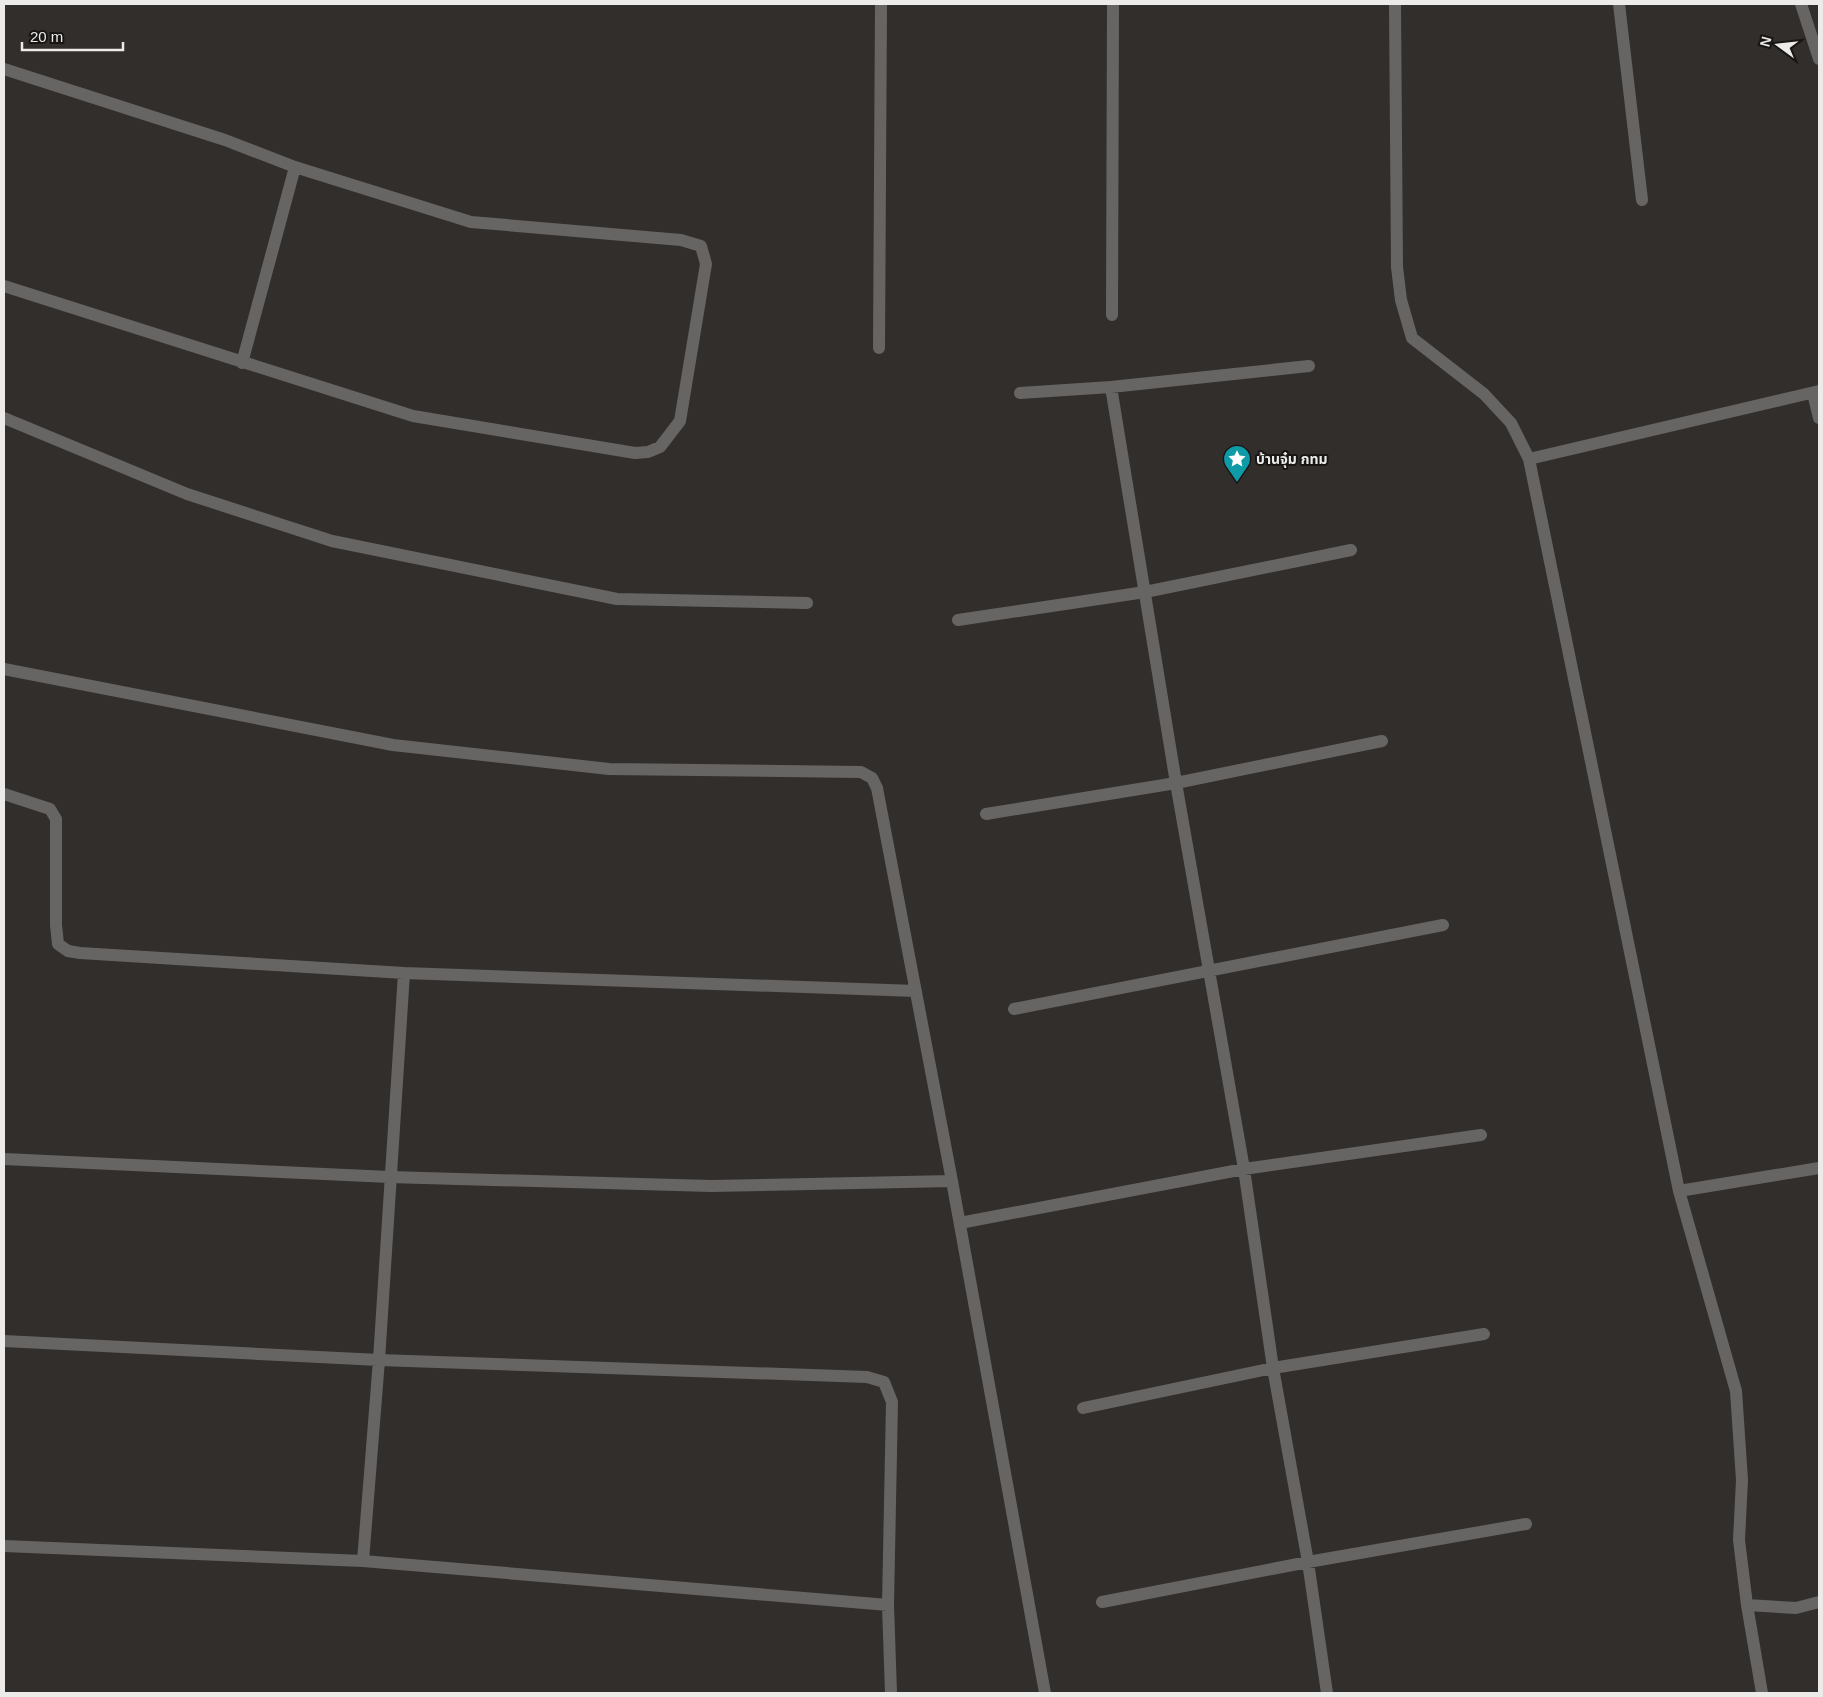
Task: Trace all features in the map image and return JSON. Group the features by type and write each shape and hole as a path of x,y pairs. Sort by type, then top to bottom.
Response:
{"street":[{"path":"879,348 880,4"},
{"path":"1112,315 1113,4"},
{"path":"1395,4 1397,267 1403,309 1412,338 1484,394 1511,423 1529,458 1679,1191 1736,1391 1742,1480 1740,1540 1747,1605 1762,1693"},
{"path":"1619,4 1642,200"},
{"path":"1801,4 1819,59"},
{"path":"4,69 225,140 295,167 471,222 680,240 701,246 706,264 680,421 660,447 648,452 635,453 413,416 4,286"},
{"path":"242,363 295,167"},
{"path":"1020,393 1111,387 1309,366"},
{"path":"1111,387 1176,783 1211,970 1244,1169 1273,1368 1308,1562 1327,1693"},
{"path":"1529,458 1816,392 1819,418"},
{"path":"4,418 187,494 332,541 616,599 807,602"},
{"path":"958,620 1145,592 1351,550"},
{"path":"4,669 393,745 609,769 861,772 872,778 877,788 960,1223 1045,1693"},
{"path":"986,814 1176,783 1382,741"},
{"path":"4,794 50,809 56,819 56,925 58,944 68,951 404,974 916,991"},
{"path":"1014,1009 1443,925"},
{"path":"363,1561 379,1360 404,974"},
{"path":"960,1223 1244,1169 1481,1135"},
{"path":"4,1159 390,1177 711,1186 952,1181"},
{"path":"1679,1191 1819,1168"},
{"path":"1083,1408 1273,1368 1484,1334"},
{"path":"4,1340 379,1360 867,1377 884,1382 892,1402 888,1605 891,1693"},
{"path":"1102,1602 1308,1562 1526,1524"},
{"path":"4,1546 363,1561 888,1605"},
{"path":"1747,1605 1796,1608 1819,1602"}],"place":[{"name":"บ้านจุ๋ม กทม","path":"1237,483"}]}
